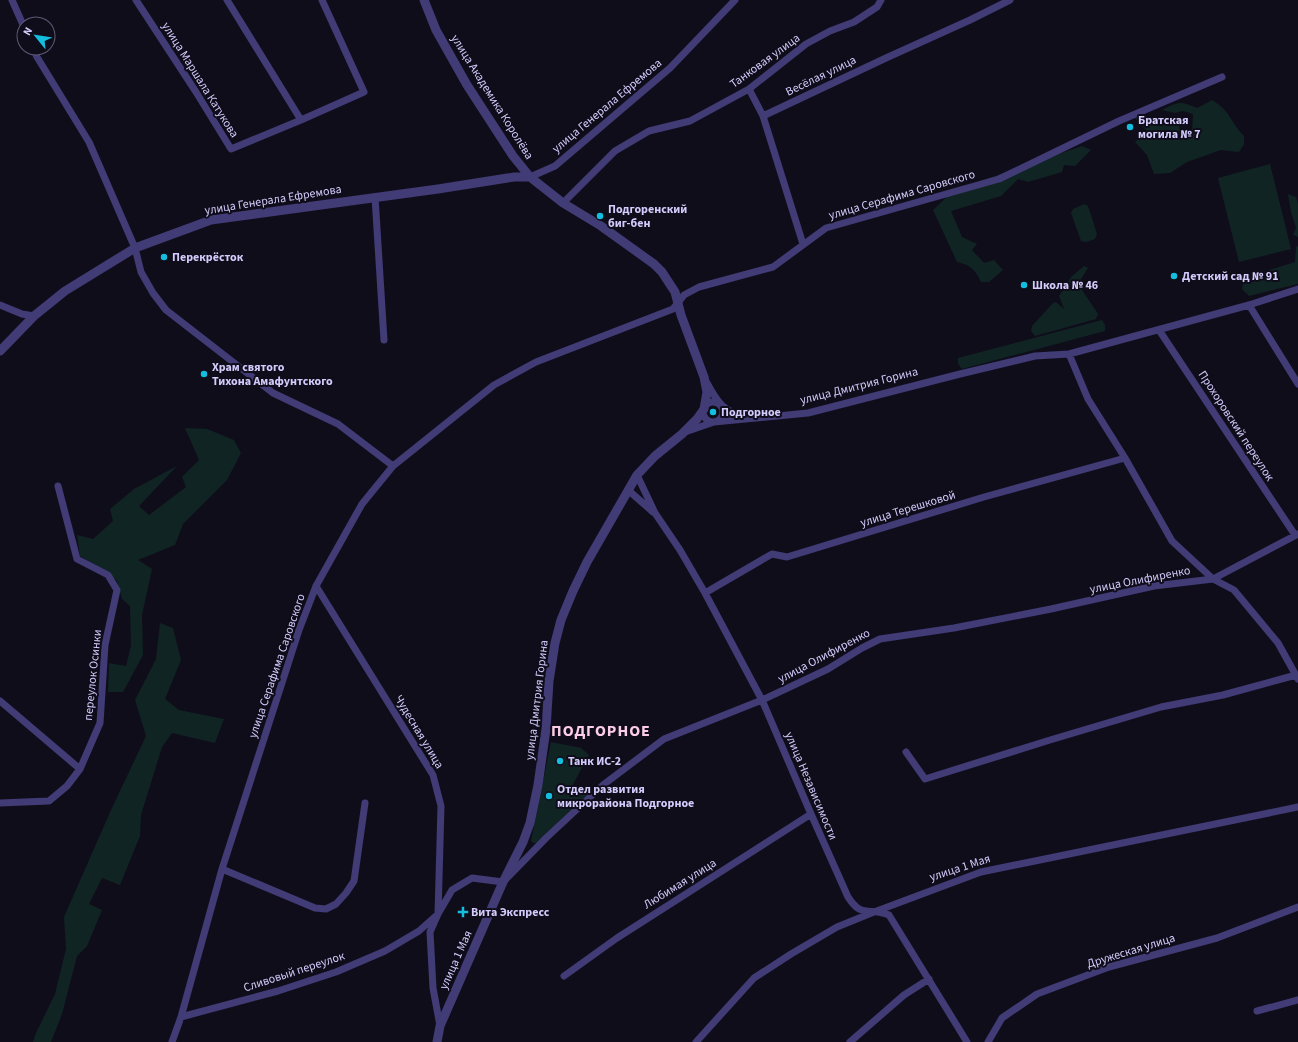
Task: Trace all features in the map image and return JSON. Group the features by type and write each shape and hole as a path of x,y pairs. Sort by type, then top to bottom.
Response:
{"street":[{"path":"12,0 19,16"},
{"name":"улица Маршала Катукова","path":"136,0 231,149 364,92 322,0"},
{"path":"227,0 301,120"},
{"name":"улица Академика Королёва","path":"424,0 436,30 467,85 513,156 530,177 563,203 601,226 658,268 669,281 675,292 677,302 704,377 707,392 704,409"},
{"name":"улица Генерала Ефремова","path":"0,351 34,316 65,291 135,248 210,220 438,189 514,177 530,177 555,166 670,68 735,0"},
{"name":"Танковая улица","path":"563,203 615,151 649,131 690,121 749,89 806,44 830,31 854,22 877,7 881,0"},
{"name":"Весёлая улица","path":"763,116 1010,0"},
{"path":"38,56 89,142 135,248 141,272 153,293 166,310 272,393 338,424 393,466"},
{"name":"улица Серафима Саровского","path":"172,1042 181,1017 222,869 299,630 316,586 362,504 393,466 494,385 536,362 674,309 677,302 684,295 699,287 773,267 826,228 999,179 1119,121 1222,77"},
{"path":"749,89 763,116 804,244"},
{"path":"375,197 384,340"},
{"name":"улица Дмитрия Горина","path":"530,823 538,785 546,729 549,681 555,643 562,620 587,562 637,475 655,456 682,434 714,422 808,413 1035,356 1069,354 1249,305 1298,289"},
{"path":"0,305 22,314 34,316"},
{"path":"1249,305 1298,384"},
{"name":"Прохоровский переулок","path":"1159,330 1296,535"},
{"path":"906,752 925,780 1050,740 1161,707 1223,695 1297,677 1278,643 1234,590 1213,579 1172,541 1125,458 1088,399 1069,354"},
{"path":"704,377 723,410 722,417 718,421 711,422 704,415 704,409"},
{"path":"682,434 708,404 714,402 734,414 752,418"},
{"name":"улица Терешковой","path":"705,593 772,554 787,557 984,497 1125,458"},
{"path":"637,475 655,513"},
{"name":"переулок Осинки","path":"0,803 49,801 67,786 80,768 100,723 105,645 117,590 108,575 77,559 58,486"},
{"path":"628,490 655,513"},
{"name":"улица Независимости","path":"655,513 680,550 705,593 762,700 843,887 854,905 860,910 866,912 883,912 889,915 967,1042"},
{"name":"улица Олифиренко","path":"503,882 546,838 603,785 664,739 762,700 828,669 880,639 961,627 1154,586 1213,579 1296,535"},
{"name":"Чудесная улица","path":"316,586 433,775 441,806 438,914 430,932 433,988 440,1026"},
{"path":"0,700 80,768"},
{"path":"222,869 315,908 326,909 336,904 346,893 354,880 365,803"},
{"name":"улица 1 Мая","path":"696,1042 754,978 837,927 874,912 981,872 1298,807"},
{"name":"Любимая улица","path":"564,976 617,938 811,814"},
{"name":"улица 1 Мая","path":"437,1042 440,1026 503,882 523,842 530,823"},
{"name":"Сливовый переулок","path":"181,1017 278,991 336,972 385,951 419,931 438,914 452,890 472,878 503,882"},
{"name":"Дружеская улица","path":"988,1042 1002,1018 1037,994 1109,967 1217,938 1298,907"},
{"path":"850,1042 904,995 929,980"},
{"path":"1257,1011 1298,1000"}],"green space":[{"path":"1212,100 1227,112 1244,136 1244,144 1239,152 1221,150 1187,162 1170,173 1154,174 1147,155 1135,142 1147,131 1134,117 1150,118 1157,124 1166,116 1175,118 1183,135 1192,133 1193,114 1183,111 1175,113 1162,110 1180,103 1197,108"},
{"path":"1082,146 1091,150 1075,166 1064,165 1062,172 1028,182 1018,179 1001,196 951,211 962,237 977,244 972,250 984,263 994,260 1003,270 989,282 981,282 972,268 957,262 933,210 954,190"},
{"path":"1270,164 1291,249 1239,262 1218,178"},
{"path":"1288,194 1296,197 1298,204 1298,237 1293,235 1296,228 1291,212"},
{"path":"1084,204 1088,206 1097,234 1095,239 1086,242 1081,241 1071,213 1073,209"},
{"path":"1298,246 1298,284 1249,296 1242,289 1244,278 1295,262 1296,247"},
{"path":"1084,266 1088,268 1078,284 1098,314 1096,319 1035,336 1031,331 1032,326 1053,303 1056,302 1064,309 1059,296 1071,277"},
{"path":"1102,320 1105,325 1105,331 962,369 958,364 958,358"},
{"path":"185,428 207,429 234,440 241,453 227,480 183,524 175,545 138,560 152,569 142,615 143,655 123,692 108,692 109,663 126,666 131,646 130,606 122,599 117,581 103,569 80,556 77,535 93,539 113,521 110,509 134,489 177,466 139,506 149,515 186,487 182,477 199,460"},
{"path":"160,623 173,628 181,660 165,699 179,710 224,719 215,743 172,733 162,747 141,815 140,836 120,885 102,878 89,904 102,910 87,946 77,956 62,1014 51,1042 33,1042 55,994 66,949 64,917 111,810 146,736 135,700 156,659"},
{"path":"551,742 581,748 589,755 572,786 587,795 536,843 533,843 531,841"}],"place":[{"name":"Братская могила № 7","path":"1130,127"},
{"name":"Подгоренский биг-бен","path":"600,216"},
{"name":"Перекрёсток","path":"164,257"},
{"name":"Детский сад № 91","path":"1174,276"},
{"name":"Школа № 46","path":"1024,285"},
{"name":"Храм святого Тихона Амафунтского","path":"204,374"},
{"name":"Подгорное","path":"713,412"},
{"name":"Танк ИС-2","path":"560,761"},
{"name":"Отдел развития микрорайона Подгорное","path":"549,796"},
{"name":"Вита Экспресс","path":"463,912"}],"district":[{"name":"ПОДГОРНОЕ","path":"601,731"}]}
